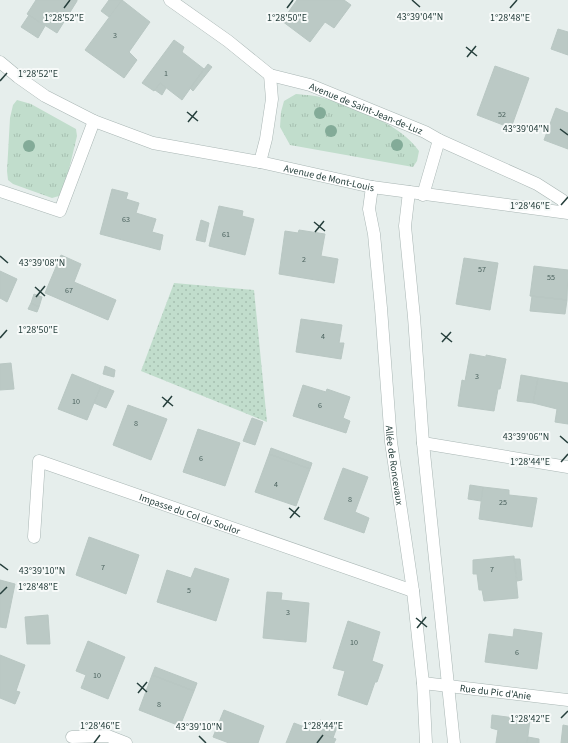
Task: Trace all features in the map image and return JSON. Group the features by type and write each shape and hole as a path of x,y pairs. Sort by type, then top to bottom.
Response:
{"street":[{"name":"Avenue de Saint-Jean-de-Luz","path":"170,0 228,41 270,75 310,85 426,132 439,140 537,184 562,200 568,209"},
{"name":"Avenue de Mont-Louis","path":"0,62 45,96 94,121 153,143 260,162 372,187 423,195 568,213"},
{"path":"260,162 266,139 272,99 270,75"},
{"path":"0,191 60,211 94,121"},
{"path":"423,195 439,140"},
{"name":"Allée de Roncevaux","path":"372,187 369,209 374,234 381,308 391,442 413,591 423,683 426,743"},
{"path":"409,192 405,226 414,317 423,442 454,743"},
{"path":"423,442 568,467"},
{"name":"Impasse du Col du Soulor","path":"34,537 38,461 413,591"},
{"name":"Rue du Pic d'Anie","path":"423,683 568,700"},
{"path":"72,737 108,736 126,743"}],"green space":[{"path":"296,94 317,96 349,106 389,125 411,141 419,151 417,161 413,167 290,145 280,127 281,112 284,101"},
{"path":"17,100 31,104 76,129 77,136 64,190 59,196 52,198 13,184 8,180 7,171 10,118 13,105"},
{"path":"174,283 254,290 267,422 141,371"}],"building":[{"path":"36,0 77,1 57,33 27,14"},
{"path":"109,0 122,0 109,17 101,11"},
{"path":"122,0 150,22 129,52 137,60 124,78 85,50"},
{"path":"297,0 344,0 351,5 334,28 325,22 310,42 282,21"},
{"path":"29,15 45,26 38,38 21,27"},
{"path":"558,29 568,32 568,55 551,49"},
{"path":"174,40 184,47 182,52 204,69 182,100 160,83 154,91 142,83"},
{"path":"208,64 212,67 193,91 190,88"},
{"path":"495,66 529,78 511,128 477,115"},
{"path":"160,83 166,88 162,95 155,90"},
{"path":"556,108 568,113 568,149 544,140"},
{"path":"112,189 128,193 126,199 139,203 136,213 156,219 152,232 163,235 160,250 100,234"},
{"path":"219,206 243,211 242,216 254,219 245,255 209,246"},
{"path":"201,220 209,223 205,242 196,240"},
{"path":"299,230 325,234 321,256 338,259 334,283 279,274 285,231 298,233"},
{"path":"61,255 81,264 74,282 116,300 108,320 45,293"},
{"path":"464,258 498,263 490,310 456,304"},
{"path":"534,266 568,270 567,300 530,296"},
{"path":"0,271 17,279 7,302 0,298"},
{"path":"34,294 42,297 39,307 31,303"},
{"path":"532,296 567,300 565,314 530,311"},
{"path":"31,303 39,307 37,312 28,309"},
{"path":"301,319 342,325 339,343 344,343 341,359 296,352"},
{"path":"470,354 486,357 486,355 506,359 494,411 458,406 462,380 465,381"},
{"path":"11,363 14,389 0,390 0,364"},
{"path":"105,366 115,370 114,377 103,374"},
{"path":"72,374 101,386 87,420 58,409"},
{"path":"521,375 538,378 533,403 517,401"},
{"path":"538,378 568,383 568,424 555,422 557,409 533,403"},
{"path":"303,385 326,392 327,389 350,397 343,418 350,421 346,433 293,416"},
{"path":"101,386 114,391 106,408 94,403"},
{"path":"128,405 167,419 151,460 113,445"},
{"path":"252,418 263,422 255,445 243,441"},
{"path":"198,429 240,443 225,486 183,472"},
{"path":"271,448 312,463 310,469 269,454"},
{"path":"269,454 310,469 296,506 255,492"},
{"path":"343,468 368,477 355,512 369,518 364,533 324,519"},
{"path":"470,485 483,487 481,501 468,499"},
{"path":"483,487 509,490 509,495 537,498 532,527 479,519"},
{"path":"89,537 139,555 126,594 76,575"},
{"path":"514,556 518,598 484,601 482,590 479,590 477,574 473,574 473,560"},
{"path":"514,559 520,559 522,580 517,581"},
{"path":"195,568 229,579 216,621 157,602 167,570 191,578"},
{"path":"0,580 15,584 6,628 0,627"},
{"path":"267,592 282,593 281,600 309,603 306,642 263,638"},
{"path":"48,615 50,644 27,644 25,617"},
{"path":"348,621 380,632 372,661 383,665 367,705 338,695 345,671 333,668"},
{"path":"514,629 542,633 537,669 485,662 489,634 513,637"},
{"path":"88,641 125,657 108,699 81,688 86,675 76,671"},
{"path":"0,655 25,665 16,691 20,692 15,704 0,698"},
{"path":"155,667 197,683 194,691 152,675"},
{"path":"152,675 194,691 180,726 139,710"},
{"path":"224,710 264,726 258,743 229,743 213,737"},
{"path":"492,715 530,720 527,743 496,743 498,730 491,728"},
{"path":"320,720 337,727 333,738 315,731"},
{"path":"294,723 336,739 334,743 286,743"},
{"path":"563,725 568,726 568,743 561,743"},
{"path":"528,737 539,739 539,743 527,743"}]}
